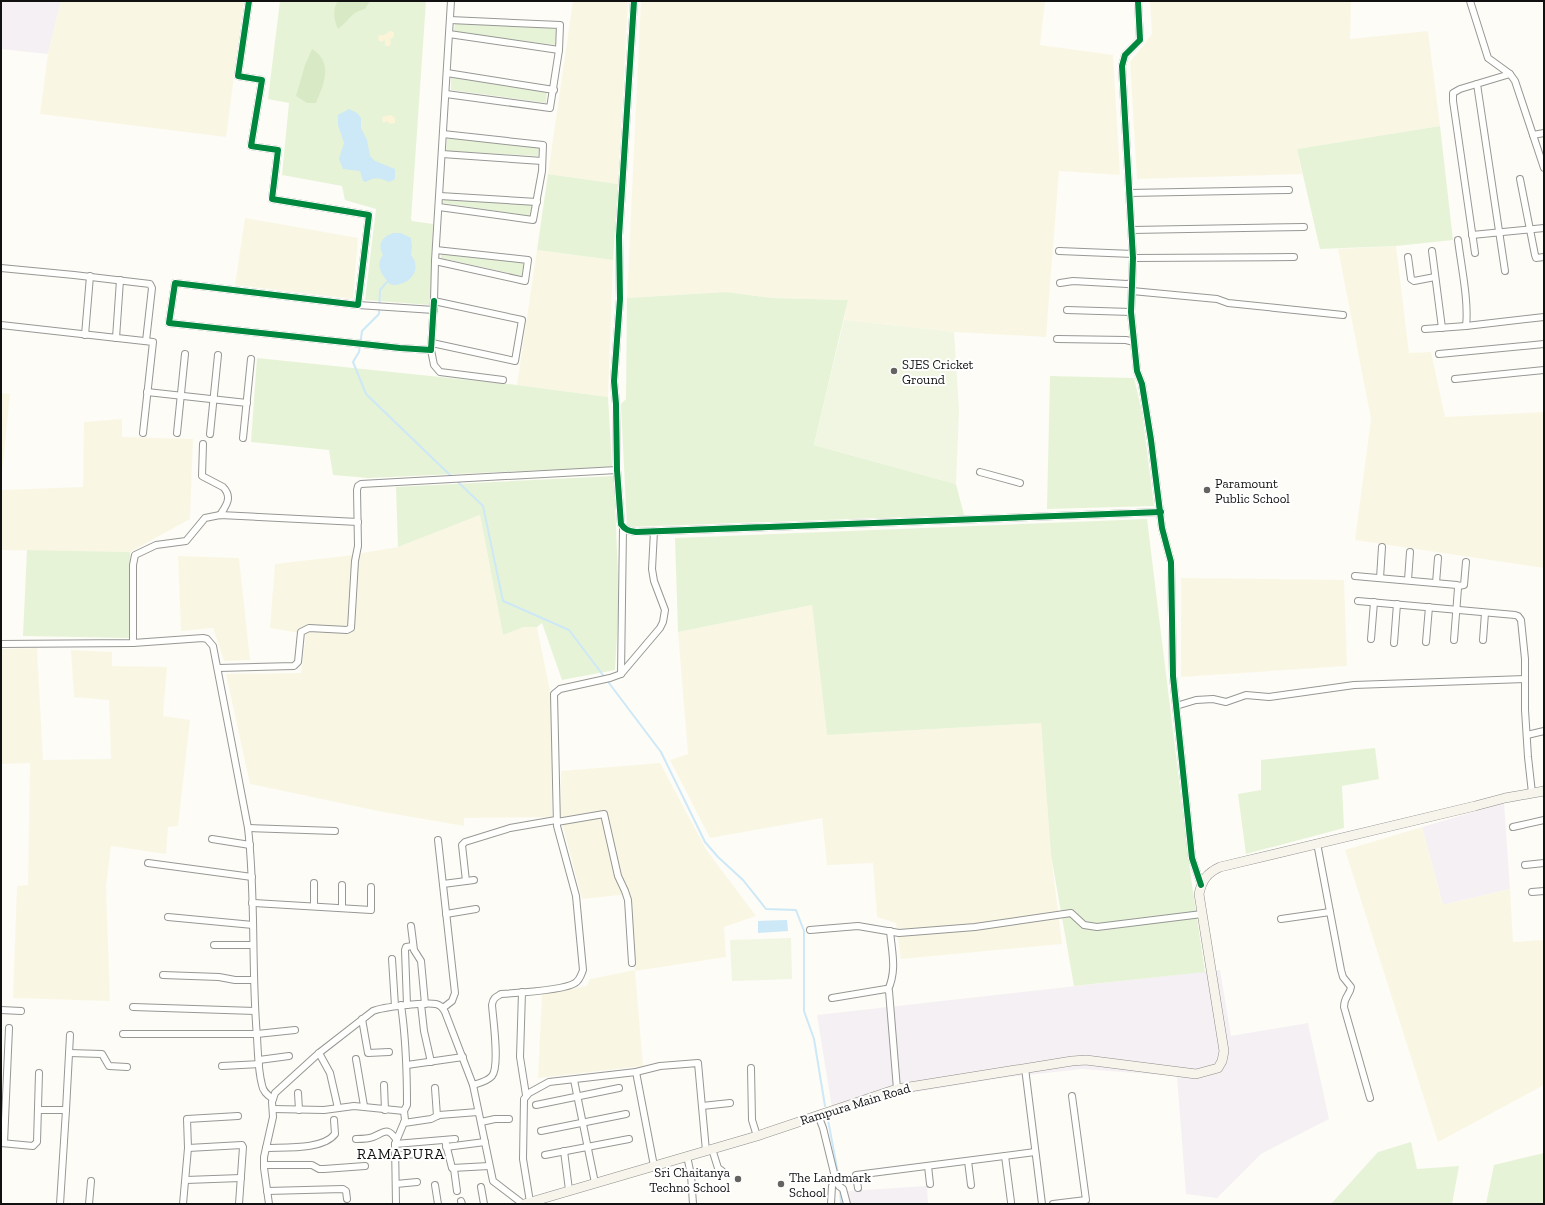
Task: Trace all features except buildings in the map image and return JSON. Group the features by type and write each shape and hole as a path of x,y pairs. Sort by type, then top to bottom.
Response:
{"main road":[{"path":"1202,914 1199,894 1201,885 1205,877 1220,867 1505,798 1544,791"},
{"name":"Rampura Main Road","path":"526,1203 547,1200 569,1190 756,1136 897,1089 1072,1060 1086,1060 1137,1068 1196,1074 1218,1068 1222,1061 1224,1051 1202,914"}],"street":[{"path":"249,1 238,76 262,80 251,146 278,150 272,199 369,215 358,304"},
{"path":"451,1 431,350 434,365 440,372 503,380"},
{"path":"621,674 624,528 621,524 617,470 616,404 614,381 620,299 619,236 634,1"},
{"path":"1138,1 1140,40 1125,55 1122,66 1133,256 1131,312 1137,371 1142,384 1150,433 1162,528 1171,562 1173,676 1192,858 1201,885"},
{"path":"1470,1 1488,58 1510,74 1515,81 1544,167"},
{"path":"446,94 550,108 559,50 560,25 450,20"},
{"path":"449,34 559,50"},
{"path":"447,73 554,90"},
{"path":"1475,253 1453,93 1460,89 1510,74"},
{"path":"1478,84 1505,271"},
{"path":"1533,135 1544,133"},
{"path":"439,207 534,220 542,171 543,145 443,134"},
{"path":"442,154 542,161"},
{"path":"1520,179 1535,255 1536,258 1544,257"},
{"path":"1129,193 1289,190"},
{"path":"440,196 537,202"},
{"path":"1132,230 1304,227"},
{"path":"1472,235 1544,228"},
{"path":"1458,240 1467,319 1466,326"},
{"path":"435,261 525,280 528,260 436,250"},
{"path":"1432,250 1442,328"},
{"path":"1059,251 1133,256 1294,257"},
{"path":"1408,257 1411,279 1414,281 1436,277"},
{"path":"1,268 90,276 150,284 152,288 146,341"},
{"path":"85,335 90,276"},
{"path":"116,338 120,280"},
{"path":"1060,283 1073,281 1132,283"},
{"path":"431,350 368,345 169,323 175,283 373,306 434,310"},
{"path":"1132,291 1217,299 1228,302 1343,315"},
{"path":"432,342 515,361 522,320 434,301"},
{"path":"1067,310 1131,312"},
{"path":"1425,329 1544,317"},
{"path":"1,325 152,342 142,433"},
{"path":"1057,339 1126,340 1134,342"},
{"path":"1439,354 1544,344"},
{"path":"177,433 185,354"},
{"path":"210,434 218,355"},
{"path":"243,438 251,359"},
{"path":"1455,379 1544,370"},
{"path":"147,392 247,403"},
{"path":"203,444 202,476 223,487 228,497 228,503 220,516"},
{"path":"218,668 294,666 298,662 301,632 303,630 309,628 347,630 351,628 355,561 358,546 357,490 360,484 617,470"},
{"path":"980,472 1020,483"},
{"path":"624,528 636,532 1161,512"},
{"path":"133,643 133,565 135,555 152,546 186,541 202,519 206,517 220,516 358,522"},
{"path":"473,1085 486,1081 492,1077 495,1072 496,1058 492,1000 502,994 571,985 577,982 581,976 582,970 576,896 556,821 554,694 560,689 602,680 621,674 655,634 663,622 665,610 654,581 652,569 654,531"},
{"path":"1380,578 1382,547"},
{"path":"1408,580 1410,552"},
{"path":"1436,583 1438,558"},
{"path":"1355,576 1461,586 1464,585 1466,562"},
{"path":"1454,640 1458,586"},
{"path":"1358,601 1518,616 1521,620 1525,658 1527,735 1532,793"},
{"path":"1372,639 1374,602"},
{"path":"1394,643 1397,604"},
{"path":"1426,642 1429,607"},
{"path":"1483,640 1485,612"},
{"path":"1,644 133,643 207,639 211,642 215,651 248,828 252,877 255,1011 259,1062 263,1090 273,1099"},
{"path":"1176,706 1196,700 1213,699 1226,702 1246,695 1269,697 1354,685 1525,679"},
{"path":"1527,735 1544,731"},
{"path":"466,881 462,845 465,842 510,828 604,814 617,870 628,900 632,963"},
{"path":"1513,827 1544,820"},
{"path":"248,828 335,831"},
{"path":"212,839 250,845"},
{"path":"438,840 455,993 452,1001 443,1008"},
{"path":"1317,844 1341,974 1351,987 1350,992 1345,998 1344,1007 1370,1098"},
{"path":"148,863 252,877"},
{"path":"1525,865 1544,863"},
{"path":"443,884 474,880"},
{"path":"314,883 314,906"},
{"path":"342,885 342,908"},
{"path":"252,903 371,910 371,887"},
{"path":"1532,892 1544,891"},
{"path":"446,914 476,909"},
{"path":"1281,919 1330,912"},
{"path":"810,930 858,926 899,933 975,926 1071,913 1084,925 1097,927 1202,914"},
{"path":"168,917 253,925"},
{"path":"411,926 413,946 421,961 424,1031 431,1062"},
{"path":"890,931 894,967 892,981 888,990 897,1089"},
{"path":"214,945 254,945"},
{"path":"401,1006 405,950 406,948 413,946"},
{"path":"392,959 401,1006 407,1065 407,1105 404,1111 404,1123 395,1141"},
{"path":"163,975 254,980"},
{"path":"832,998 888,990"},
{"path":"522,992 520,1058 526,1095 524,1099 526,1203"},
{"path":"269,1204 264,1165 275,1093 319,1053 362,1019 379,1008 423,1004 434,1004 443,1008 463,1057 473,1085 494,1182 526,1203"},
{"path":"133,1007 255,1011"},
{"path":"1,1010 21,1011"},
{"path":"362,1019 368,1053 389,1052"},
{"path":"9,1028 2,1143 33,1146 36,1144 39,1073"},
{"path":"123,1034 257,1034 295,1030"},
{"path":"60,1204 70,1035"},
{"path":"69,1053 102,1054 109,1066 127,1067"},
{"path":"319,1053 330,1073 338,1108"},
{"path":"222,1066 259,1062 289,1056"},
{"path":"407,1065 463,1057"},
{"path":"356,1059 364,1106"},
{"path":"526,1095 549,1082 636,1072 660,1066 698,1063 702,1106 709,1150 718,1168 722,1171"},
{"path":"751,1068 752,1120 756,1136"},
{"path":"1025,1068 1042,1204"},
{"path":"636,1072 654,1166"},
{"path":"574,1080 596,1183"},
{"path":"384,1085 385,1110"},
{"path":"435,1088 437,1116"},
{"path":"536,1105 619,1088"},
{"path":"298,1093 299,1110"},
{"path":"1053,1204 1086,1200 1072,1096"},
{"path":"702,1106 730,1103"},
{"path":"273,1109 324,1110 364,1106 385,1110 404,1111"},
{"path":"38,1110 66,1110"},
{"path":"404,1123 431,1119 437,1116 478,1112"},
{"path":"541,1131 626,1114"},
{"path":"818,1115 839,1185 847,1204"},
{"path":"184,1204 188,1148 187,1119 238,1116"},
{"path":"481,1122 495,1119 509,1119"},
{"path":"266,1148 303,1146 332,1138 335,1134 334,1120"},
{"path":"356,1139 371,1138 386,1131 391,1132 395,1141 396,1204"},
{"path":"446,1143 455,1139"},
{"path":"545,1155 629,1139"},
{"path":"395,1141 446,1143 485,1142"},
{"path":"446,1143 451,1166 454,1169 457,1191"},
{"path":"188,1148 242,1145 239,1204"},
{"path":"564,1152 569,1190"},
{"path":"858,1188 856,1175 1036,1152"},
{"path":"395,1155 426,1154"},
{"path":"687,1156 691,1175 694,1204"},
{"path":"1005,1156 1011,1202"},
{"path":"968,1161 971,1185"},
{"path":"264,1165 312,1165 319,1169 365,1166"},
{"path":"454,1169 490,1166"},
{"path":"928,1166 930,1184"},
{"path":"186,1180 241,1178"},
{"path":"89,1204 91,1181"},
{"path":"396,1184 417,1182"},
{"path":"435,1185 438,1204"},
{"path":"832,1204 832,1186 839,1185"},
{"path":"482,1187 484,1204"},
{"path":"267,1191 343,1189 346,1192 347,1199"}],"shaded area":[{"path":"1,1 61,1 48,54 1,49"},
{"path":"61,1 244,1 226,137 40,114 48,54"},
{"path":"573,1 628,1 618,184 548,174"},
{"path":"641,1 1045,1 1040,45 1113,55 1120,175 1059,171 1046,337 954,332 844,320 848,300 772,298 726,292 627,298"},
{"path":"1150,1 1351,1 1350,39 1428,31 1440,126 1297,149 1302,174 1137,179 1130,62 1152,34"},
{"path":"245,218 358,238 353,299 235,285"},
{"path":"1396,246 1409,353 1431,352 1445,417 1544,412 1544,568 1355,540 1371,419 1338,249"},
{"path":"537,250 613,260 608,397 517,385"},
{"path":"1,393 10,394 1,484"},
{"path":"122,419 122,437 193,439 190,519 130,552 1,550 1,490 83,487 84,422"},
{"path":"480,515 503,635 524,627 537,627 551,696 552,817 464,818 464,826 383,812 250,784 226,674 301,673 306,634 270,628 275,564 345,556 398,547"},
{"path":"178,556 239,558 250,660 224,661 213,628 181,631"},
{"path":"1181,578 1344,580 1347,666 1181,677"},
{"path":"812,605 827,735 1041,723 1051,855 1062,944 901,959 896,923 877,917 873,863 827,865 822,818 710,838 670,760 688,754 678,632"},
{"path":"37,648 43,760 111,759 109,700 74,697 71,650 112,652 112,666 167,667 163,716 190,720 178,826 168,827 166,854 111,846 106,886 110,1001 13,998 17,886 28,885 30,763 1,764 1,649"},
{"path":"660,763 707,851 756,916 724,927 726,957 635,971 643,1066 538,1078 542,994 587,986 590,979 635,970 629,894 582,899 560,815 561,771"},
{"path":"1504,803 1510,889 1443,905 1422,827"},
{"path":"1422,827 1443,905 1510,889 1513,942 1544,940 1544,1085 1438,1142 1345,850"},
{"path":"1220,970 1231,1036 1308,1023 1329,1119 1261,1154 1217,1198 1186,1194 1177,1076 1082,1069 1008,1077 879,1098 833,1114 817,1015"},
{"path":"927,1186 928,1204 845,1204 843,1195 849,1191"}],"green space":[{"path":"280,1 426,1 411,219 412,221 433,224 430,305 365,300 376,209 345,200 342,186 282,175 289,103 268,99"},
{"path":"338,1 370,1 365,9 356,12 338,29 334,15 335,7"},
{"path":"455,23 557,28 555,45 454,32"},
{"path":"312,49 323,61 325,73 323,85 316,103 307,103 296,96 305,65"},
{"path":"451,77 547,91 546,103 451,90"},
{"path":"1440,126 1453,240 1396,246 1320,249 1297,149"},
{"path":"447,136 539,147 538,156 446,151"},
{"path":"548,174 618,184 613,260 537,250"},
{"path":"444,198 532,203 530,216 443,203"},
{"path":"441,252 524,262 522,276 441,258"},
{"path":"726,292 772,298 848,300 814,445 956,484 964,515 627,527 621,404 626,399 627,298"},
{"name":"SJES Cricket Ground","path":"844,320 954,332 959,410 956,484 814,445"},
{"path":"257,358 517,385 608,397 612,467 368,478 333,475 329,450 251,442"},
{"path":"1050,376 1134,378 1142,412 1154,506 1047,509"},
{"path":"614,476 619,600 615,670 562,680 542,623 537,627 524,627 503,635 480,515 398,547 396,487"},
{"path":"1147,519 1191,878 1205,972 1074,986 1051,855 1041,723 827,735 812,605 678,632 675,538"},
{"path":"27,550 130,552 130,638 23,636"},
{"path":"1375,748 1379,779 1342,786 1344,828 1246,854 1238,794 1261,790 1261,760"},
{"path":"791,938 792,979 732,981 730,940"},
{"path":"1411,1142 1417,1169 1459,1166 1452,1204 1331,1204 1378,1152"},
{"path":"1544,1153 1544,1204 1486,1204 1494,1165"}],"sand":[{"path":"390,31 394,32 394,37 390,39 391,44 389,46 385,46 385,40 381,42 378,40 379,35 384,35"},
{"path":"391,115 395,118 395,123 390,124 387,121 383,123 382,117"}],"water":[{"path":"349,109 357,113 361,118 361,128 367,140 370,156 375,161 395,169 395,179 389,182 375,178 366,182 363,181 360,171 343,169 339,159 344,143 338,125 338,115"},
{"path":"393,233 401,233 411,238 411,255 414,259 416,267 411,278 397,285 389,284 381,272 379,264 383,255 380,247 382,241"},
{"path":"787,920 788,931 758,933 758,921"}],"waterway":[{"path":"387,282 380,290 379,314 362,331 359,352 353,362 366,394 452,477"},
{"path":"457,481 483,506 503,601 569,630 661,752 705,842 718,857 743,880 766,909 796,910 804,931 804,1011 814,1039 825,1106"},
{"path":"828,1120 840,1184"},
{"path":"840,1188 841,1204"}],"cycle path":[{"path":"249,1 238,76 262,80 251,146 278,150 272,199 369,215 358,305 175,283 169,323 431,350 434,301"},
{"path":"634,1 619,236 620,299 614,381 616,404 617,470 621,524 624,528 629,531 636,532 1161,512"},
{"path":"1138,1 1140,40 1125,55 1122,66 1133,258 1131,312 1137,371 1142,384 1151,440 1162,528 1171,562 1173,676 1192,858 1201,885"}],"place":[{"name":"SJES Cricket Ground","path":"894,371"},
{"name":"Paramount Public School","path":"1207,490"},
{"name":"Sri Chaitanya Techno School","path":"738,1179"},
{"name":"The Landmark School","path":"781,1184"}],"district":[{"name":"RAMAPURA","path":"401,1154"}]}
